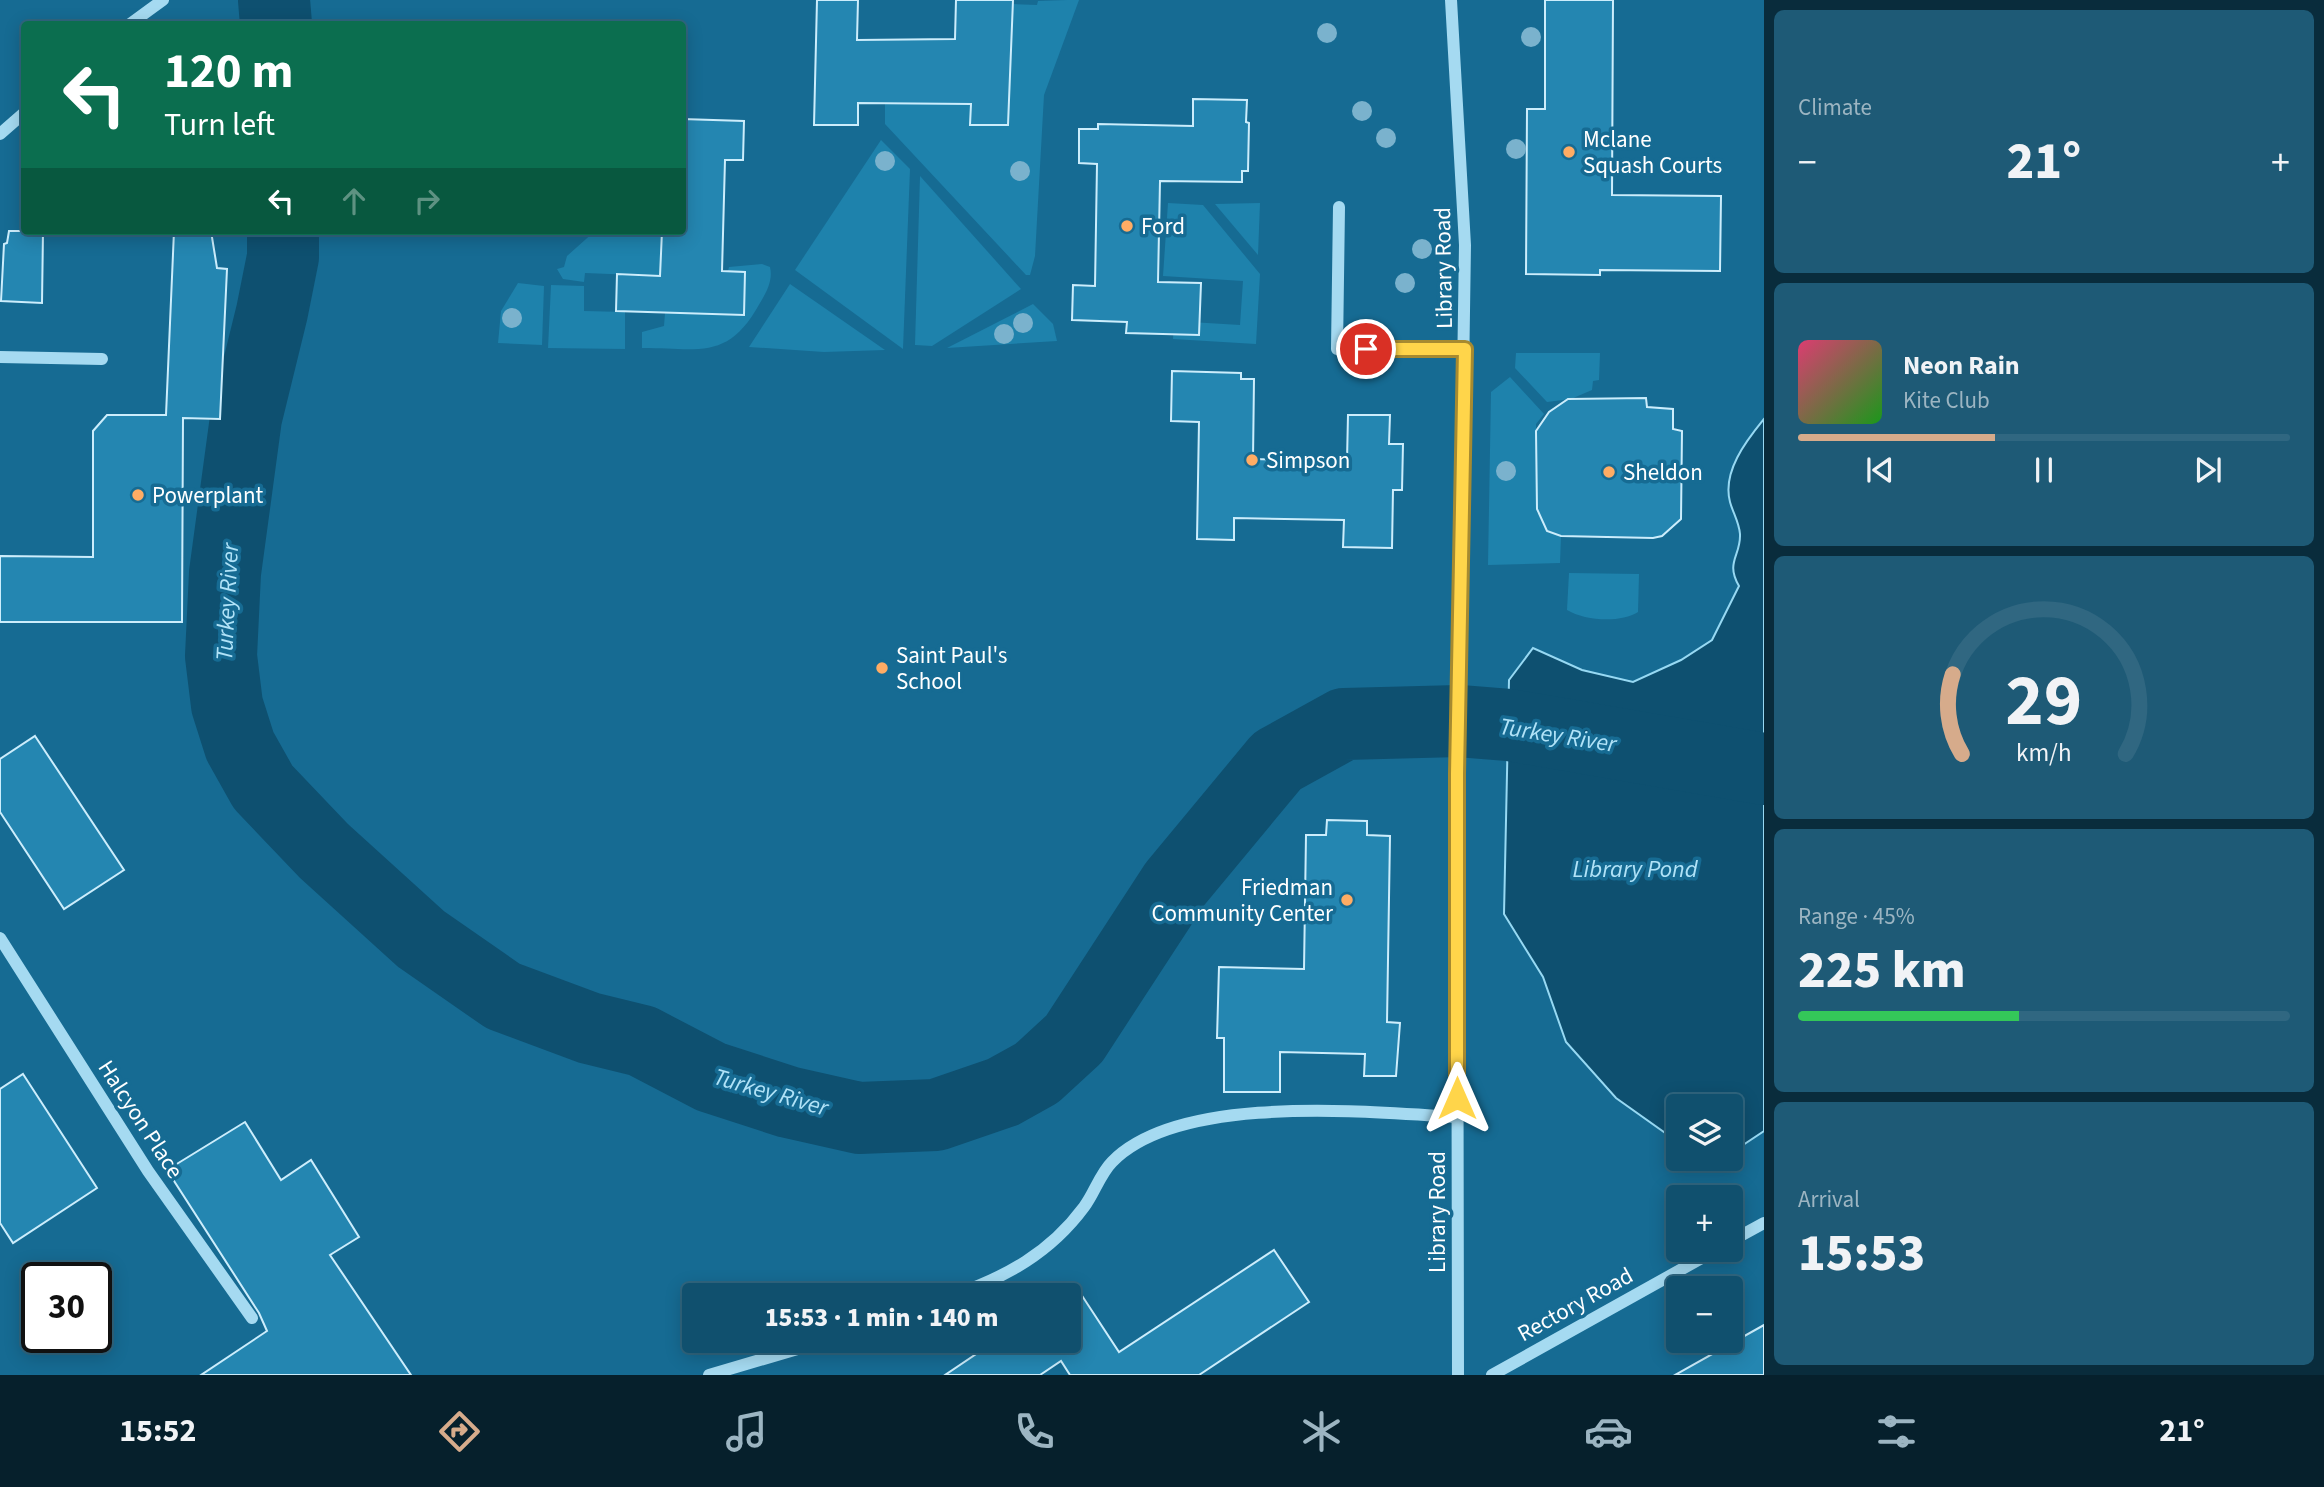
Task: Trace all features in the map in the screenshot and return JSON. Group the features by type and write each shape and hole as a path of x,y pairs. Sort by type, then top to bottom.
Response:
{"street":[{"path":"134,21 163,0"},
{"name":"Library Road","path":"1451,0 1465,245 1457,774 1458,1375"},
{"path":"0,134 21,116"},
{"path":"1339,207 1337,349 1465,349"},
{"path":"0,357 102,359"},
{"name":"Halcyon Place","path":"0,938 148,1171 253,1318"},
{"path":"990,1283 1056,1241 1086,1205 1111,1163 1141,1140 1183,1123 1303,1109 1457,1117"},
{"path":"1743,1234 1764,1223"},
{"name":"Rectory Road","path":"1492,1375 1694,1262"},
{"path":"709,1375 784,1353"}],"shaded area":[{"path":"1079,0 1044,95 1035,256 1030,275 1026,275 885,124 885,103 971,104 970,125 1008,125 1013,4 1037,5 1038,1"},
{"path":"881,140 910,169 903,349 795,270"},
{"path":"920,176 1021,289 932,346 915,345"},
{"path":"1168,203 1203,205 1260,274 1256,344 1173,339 1174,321 1240,325 1243,281 1163,276"},
{"path":"1260,203 1258,255 1215,204"},
{"path":"591,235 662,235 660,276 585,273 584,282 563,279 557,269 564,267 567,256"},
{"path":"762,264 770,267 771,276 763,299 748,322 724,343 696,349 642,348 642,332 664,326 665,313 743,315 745,272 728,271 729,267"},
{"path":"518,283 544,286 542,345 498,343 501,311"},
{"path":"790,284 885,350 824,352 749,347"},
{"path":"551,285 584,286 584,311 625,312 625,349 548,348"},
{"path":"1033,304 1053,324 1057,341 947,348"},
{"path":"1516,353 1600,353 1599,380 1593,381 1592,390 1571,399 1547,402 1515,368"},
{"path":"1510,377 1544,414 1536,424 1537,513 1544,514 1547,531 1561,536 1560,563 1488,565 1491,392"},
{"path":"1569,573 1639,574 1638,612 1622,618 1603,619 1567,610"}],"water":[{"name":"Library Pond","path":"1764,419 1764,1131 1743,1145 1743,1094 1666,1094 1666,1133 1616,1098 1566,1042 1543,977 1504,914 1509,680 1533,648 1582,670 1633,682 1681,660 1712,640 1739,586 1733,565 1740,534 1728,491 1732,468"}],"building":[{"path":"817,0 858,0 857,40 955,39 956,0 1013,0 1008,125 970,125 971,104 858,103 858,125 814,125"},
{"name":"Mclane Squash Courts","path":"1545,0 1613,0 1612,195 1721,196 1720,271 1600,270 1600,275 1526,274 1527,109 1545,109"},
{"name":"Ford","path":"1193,99 1247,100 1246,122 1249,123 1248,171 1242,171 1242,182 1160,181 1158,282 1201,283 1199,335 1126,333 1127,322 1072,320 1073,285 1095,286 1097,164 1079,163 1079,129 1098,129 1098,124 1193,126"},
{"path":"686,119 744,121 743,160 725,160 722,271 745,272 744,315 616,311 617,274 660,276 662,235 686,235"},
{"path":"9,231 21,231 21,235 43,235 42,303 1,301 4,244 7,243"},
{"name":"Powerplant","path":"174,235 212,235 217,268 227,269 220,419 183,418 182,622 0,622 0,556 93,557 93,431 107,415 166,415"},
{"name":"Simpson","path":"1172,371 1241,373 1241,379 1254,379 1253,459 1347,461 1348,415 1390,415 1389,444 1403,444 1402,490 1393,490 1392,548 1343,547 1344,520 1234,518 1234,540 1197,539 1199,422 1171,421"},
{"name":"Sheldon","path":"1646,398 1647,407 1673,409 1673,429 1682,431 1681,519 1662,536 1653,538 1561,536 1547,531 1537,509 1536,431 1549,412 1568,399"},
{"path":"35,736 124,870 64,909 0,812 0,759"},
{"name":"Friedman Community Center","path":"1327,820 1367,821 1367,835 1390,836 1387,1022 1400,1023 1396,1076 1364,1076 1365,1054 1280,1052 1280,1092 1224,1092 1224,1038 1217,1038 1219,967 1304,969 1306,835 1326,835"},
{"path":"23,1074 97,1188 13,1243 0,1223 0,1089"},
{"path":"245,1122 281,1180 311,1160 359,1237 330,1255 411,1375 201,1375 267,1331 259,1313 167,1170"},
{"path":"1274,1250 1309,1302 1199,1375 1070,1375 1061,1361 1040,1375 945,1375 978,1353 1081,1353 1081,1294 1119,1352"},
{"path":"1764,1325 1764,1375 1675,1375 1714,1353 1743,1353 1743,1337"}],"waterway":[{"name":"Turkey River","path":"274,0 276,21"},
{"name":"Turkey River","path":"283,235 283,257 272,312 246,418 225,573 221,656 227,705 240,746 263,787 324,851 421,939 503,996 589,1028 642,1041 711,1077 788,1102 859,1118 936,1115 1003,1092 1037,1073 1074,1039 1175,884 1277,761 1344,724 1459,721 1509,725 1764,769"}],"place":[{"name":"Mclane Squash Courts","path":"1569,152"},
{"name":"Ford","path":"1127,226"},
{"name":"Simpson","path":"1252,460"},
{"name":"Sheldon","path":"1609,472"},
{"name":"Powerplant","path":"138,495"},
{"name":"Saint Paul's School","path":"882,668"},
{"name":"Friedman Community Center","path":"1347,900"}],"route":[{"path":"1366,349 1465,349 1457,774 1457,1098"}]}
